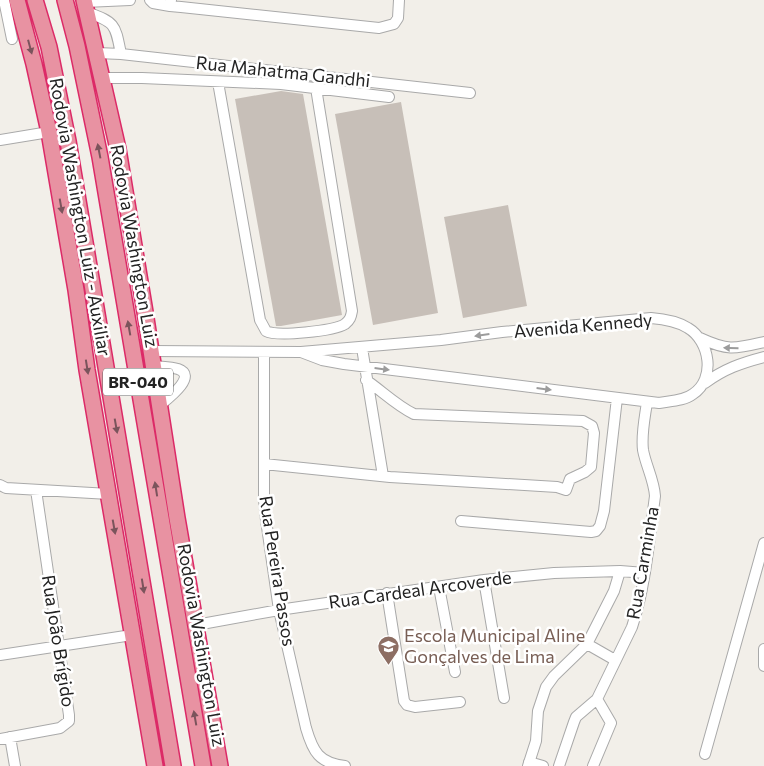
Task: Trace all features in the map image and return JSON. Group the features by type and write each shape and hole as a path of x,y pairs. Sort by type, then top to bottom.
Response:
{"highway":[{"name":"Rodovia Washington Luiz - Auxiliar","path":"11,0 34,64 49,132 108,494 155,766"},
{"name":"BR-040","path":"35,0 49,47 68,141 173,766"},
{"name":"Rodovia Washington Luiz","path":"65,0 77,46 100,157 203,766"},
{"path":"85,5 118,150 152,351 177,518 220,766"},
{"path":"177,518 178,617"}],"street":[{"path":"11,0 12,39"},
{"path":"85,5 130,0"},
{"path":"150,0 153,3 170,3 379,28 394,24 398,18 399,0"},
{"path":"85,5 114,26 121,54"},
{"name":"Rua Mahatma Gandhi","path":"97,53 121,54 470,93"},
{"path":"102,78 281,84 389,97"},
{"path":"218,82 260,320 266,331 276,334 334,329 351,319 352,311 316,88"},
{"path":"0,140 49,132"},
{"name":"Avenida Kennedy","path":"152,351 301,352 362,348 651,318 670,320 689,328 700,338 725,348 737,349 764,342"},
{"path":"700,338 706,354 708,368 705,383"},
{"path":"362,348 383,476"},
{"name":"Rua Pereira Passos","path":"264,352 266,520 279,610 312,747 318,755 330,764 345,766"},
{"name":"Avenida Kennedy","path":"301,352 327,361 364,367 659,403 682,399 693,394 721,371 764,357"},
{"path":"154,366 176,368 185,375 183,383 159,406"},
{"path":"264,464 383,476 557,487 566,490 570,479 591,467 594,433 592,426 583,420 414,414 366,380"},
{"path":"461,521 596,531 600,526 604,511 617,398"},
{"name":"Rua Carminha","path":"559,766 576,717 597,699 632,627 645,572 655,496 654,485 643,450 642,436 647,402"},
{"path":"0,485 6,488 108,494"},
{"name":"Rua João Brígido","path":"5,738 60,728 69,721 70,715 36,490"},
{"path":"705,754 764,543"},
{"path":"543,766 529,764 536,741 538,711 546,687 554,676 587,644 614,591 620,571"},
{"name":"Rua Cardeal Arcoverde","path":"196,625 387,593 484,580 554,573 645,572"},
{"path":"484,580 504,698"},
{"path":"439,587 456,672"},
{"path":"387,593 404,701 410,706 415,707 460,702"},
{"path":"0,655 132,635"},
{"path":"587,644 615,660"},
{"path":"764,649 764,666"},
{"path":"593,766 611,723 597,699"},
{"path":"5,738 15,766"}],"building":[{"path":"281,91 303,94 342,315 276,326 235,99"},
{"path":"401,102 438,313 373,325 335,114"},
{"path":"508,205 527,306 463,318 444,217"}],"place":[{"name":"Escola Municipal Aline Gonçalves de Lima","path":"388,665"}]}
